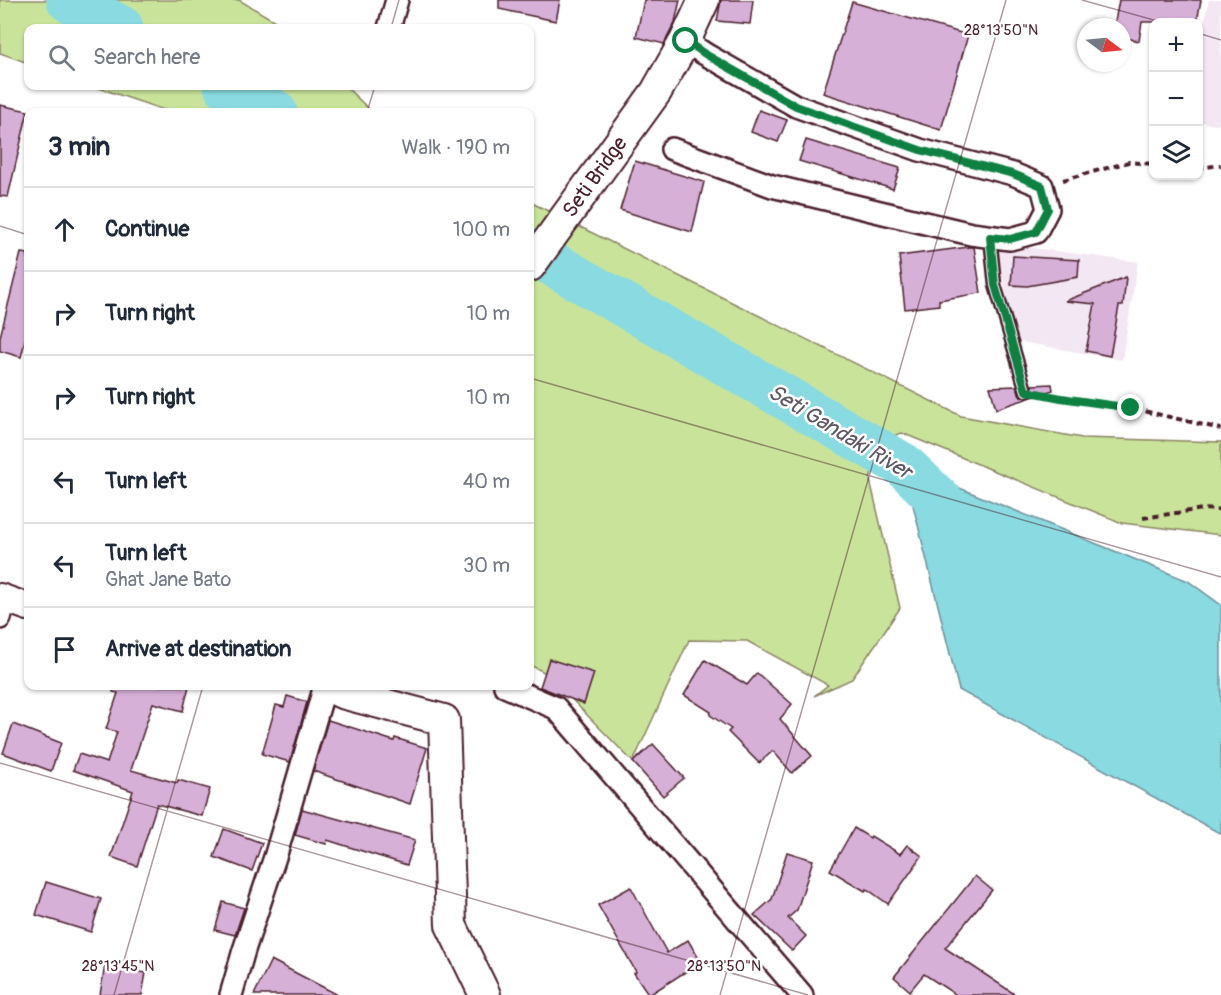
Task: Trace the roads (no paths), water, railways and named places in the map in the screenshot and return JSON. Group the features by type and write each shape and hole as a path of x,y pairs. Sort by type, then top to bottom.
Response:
{"main road":[{"name":"Seti Bridge","path":"534,260 656,92 686,41 704,0"},
{"path":"338,690 444,720 451,925 485,995"}],"street":[{"path":"390,24 397,0"},
{"path":"672,149 772,186 970,234 1010,239 1036,232 1048,209 1042,186 1013,174 920,150 796,106 686,41"},
{"path":"231,995 330,690"},
{"path":"514,690 556,708 802,995"}],"lane":[{"path":"990,237 995,285 1026,391"}],"water":[{"path":"903,465 1188,581 1221,605 1221,834 959,690"}],"waterway":[{"name":"Seti Gandaki River","path":"69,0 114,24"},
{"name":"Seti Gandaki River","path":"234,90 267,108"},
{"name":"Seti Gandaki River","path":"534,253 903,465 948,508"}]}
